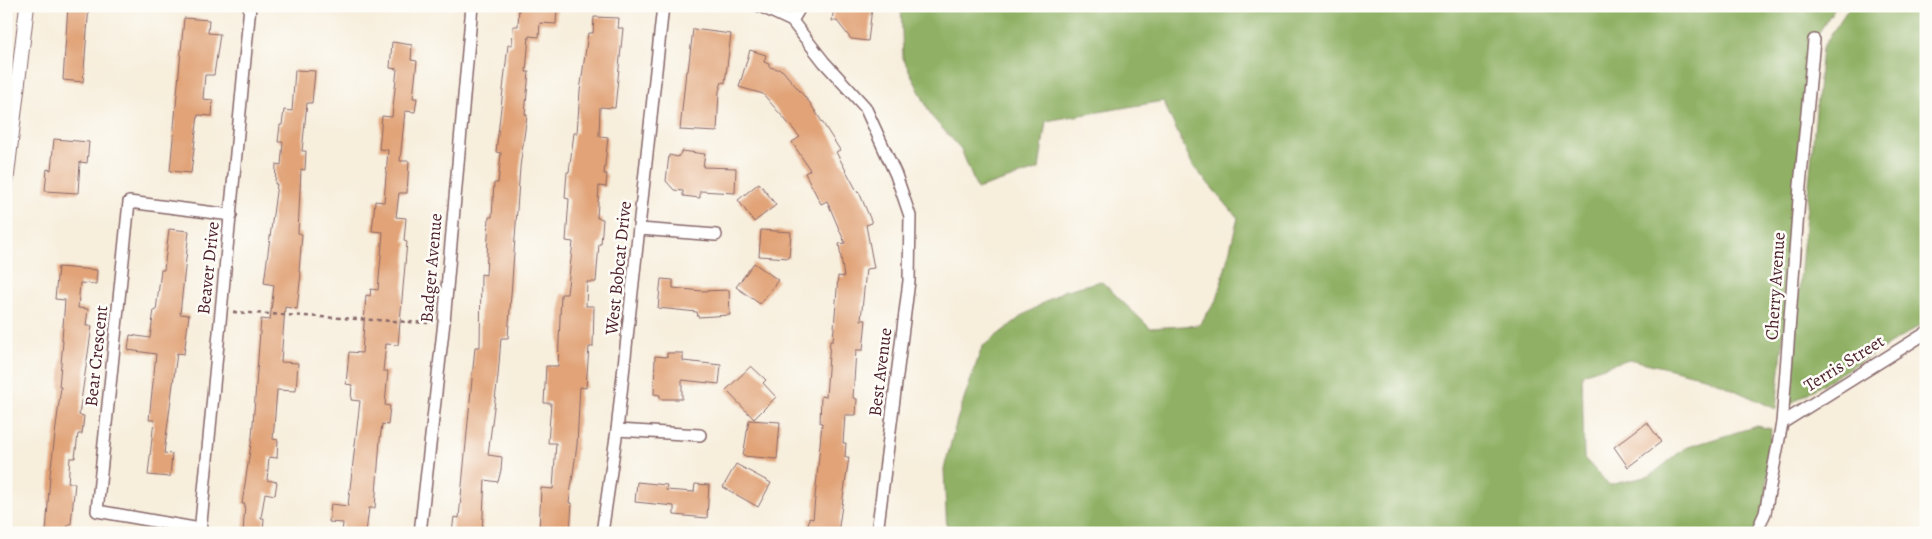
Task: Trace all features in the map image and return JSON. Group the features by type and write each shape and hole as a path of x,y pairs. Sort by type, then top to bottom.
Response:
{"street":[{"path":"6,183 27,6"},
{"name":"Beaver Drive","path":"200,531 250,6"},
{"name":"Badger Avenue","path":"420,533 444,322 472,6"},
{"name":"West Bobcat Drive","path":"602,533 617,430 663,6"},
{"path":"760,6 792,21 802,6"},
{"name":"Best Avenue","path":"792,21 824,62 865,107 896,175 910,216 909,281 877,533"},
{"name":"Cherry Avenue","path":"1756,533 1765,513 1782,423 1799,196 1814,40"},
{"name":"Bear Crescent","path":"200,531 97,511 130,202 231,215"},
{"path":"640,229 716,235"},
{"name":"Terris Street","path":"1782,423 1926,333"},
{"path":"617,430 700,435"}],"path":[{"path":"222,312 428,323"}],"green space":[{"path":"901,6 1836,6 1814,40 1776,409 1708,378 1629,359 1582,374 1584,458 1609,485 1650,476 1685,448 1757,426 1771,429 1765,513 1756,533 947,533 944,469 957,420 982,347 1022,316 1063,291 1101,281 1150,328 1199,325 1217,300 1238,218 1193,166 1163,101 1046,121 1039,169 977,189 961,149 932,117 903,58"},
{"path":"1850,6 1926,6 1926,322 1788,405 1822,48"}],"building":[{"path":"68,6 89,6 83,82 63,80"},
{"path":"519,6 557,8 556,24 540,23 539,37 529,36 526,72 529,72 525,114 527,115 520,167 508,338 501,338 488,455 502,457 501,470 498,482 485,480 482,533 452,533 454,517 459,518 475,347 480,347 481,274 486,275 489,217 492,217 494,183 498,183 501,153 496,152 508,45 512,45 513,26 518,26"},
{"path":"834,6 872,8 868,41 851,39 837,21 832,21"},
{"path":"594,17 619,18 618,28 623,28 615,108 600,107 599,136 608,137 604,174 607,174 606,187 599,186 597,218 603,219 596,282 587,282 586,306 594,306 593,347 589,347 586,388 580,387 577,445 569,503 572,503 570,533 539,533 541,488 553,489 556,443 548,443 551,403 544,403 546,366 558,366 561,294 567,294 573,242 566,241 569,199 565,198 567,172 569,172 574,133 577,133 580,91 588,33 593,33"},
{"path":"184,18 209,20 208,33 220,34 214,75 205,75 203,99 213,100 212,116 198,115 191,173 170,171"},
{"path":"693,29 731,34 725,83 722,82 719,91 717,132 680,130 686,71 688,71"},
{"path":"392,42 412,45 411,60 417,61 413,98 417,98 415,112 405,111 400,161 409,161 407,193 399,193 396,217 406,218 404,241 407,242 398,345 386,344 383,371 388,371 385,405 390,406 388,425 382,424 375,508 369,508 366,533 342,533 343,523 329,522 331,504 348,506 360,401 351,400 352,385 346,384 349,352 362,353 366,295 370,296 371,289 378,290 383,232 372,231 375,201 384,202 388,150 379,149 382,116 392,117 397,69 390,68"},
{"path":"750,50 766,55 764,62 769,64 769,67 782,70 810,103 840,150 836,152 859,192 872,223 866,225 874,268 866,269 861,320 866,320 863,350 856,350 853,398 857,399 856,415 845,415 843,443 846,443 845,457 849,457 838,533 807,533 809,518 813,519 822,423 820,423 821,396 826,397 830,341 833,341 838,276 844,277 839,244 845,243 827,201 821,204 805,173 810,170 792,142 800,137 763,94 739,87"},
{"path":"295,70 315,71 312,103 307,103 302,151 306,151 305,170 301,169 298,233 302,234 299,272 301,273 297,309 285,307 281,362 298,363 296,391 277,390 273,439 278,440 277,458 269,457 267,480 277,482 275,495 265,493 261,518 264,518 263,533 243,533 245,504 242,504 252,437 261,319 270,320 274,285 264,283 277,184 275,184 276,164 281,165 283,142 278,142 284,110 292,111"},
{"path":"54,139 89,142 87,163 80,162 78,193 45,191 47,169 51,170"},
{"path":"682,151 705,154 703,167 736,168 735,193 700,191 700,198 683,196 683,191 674,190 666,181 669,155 678,157"},
{"path":"759,183 776,205 754,222 738,200"},
{"path":"169,229 189,231 180,314 189,315 184,354 177,353 164,453 172,454 170,477 148,475 154,420 149,420 156,354 128,350 130,335 150,338 154,310 156,311 161,270 164,270"},
{"path":"761,230 791,232 789,258 759,256"},
{"path":"754,263 778,280 760,304 736,287"},
{"path":"58,267 97,270 96,284 80,283 78,308 88,309 86,326 92,326 79,415 84,416 82,434 78,434 75,458 70,458 68,483 75,483 71,524 68,524 68,533 46,533 50,475 61,387 59,387 65,300 55,299"},
{"path":"661,279 673,280 673,288 702,291 729,290 730,315 698,317 697,312 658,308"},
{"path":"667,353 683,353 683,361 721,365 719,384 682,380 682,399 660,399 660,395 654,394 655,356 667,357"},
{"path":"751,366 766,380 763,383 776,397 754,419 726,390"},
{"path":"749,420 780,422 777,459 743,456"},
{"path":"1647,422 1661,442 1628,467 1614,447"},
{"path":"736,464 771,483 758,507 723,487"},
{"path":"637,482 667,485 666,490 694,492 695,484 709,485 707,518 674,515 674,506 635,502"}]}
